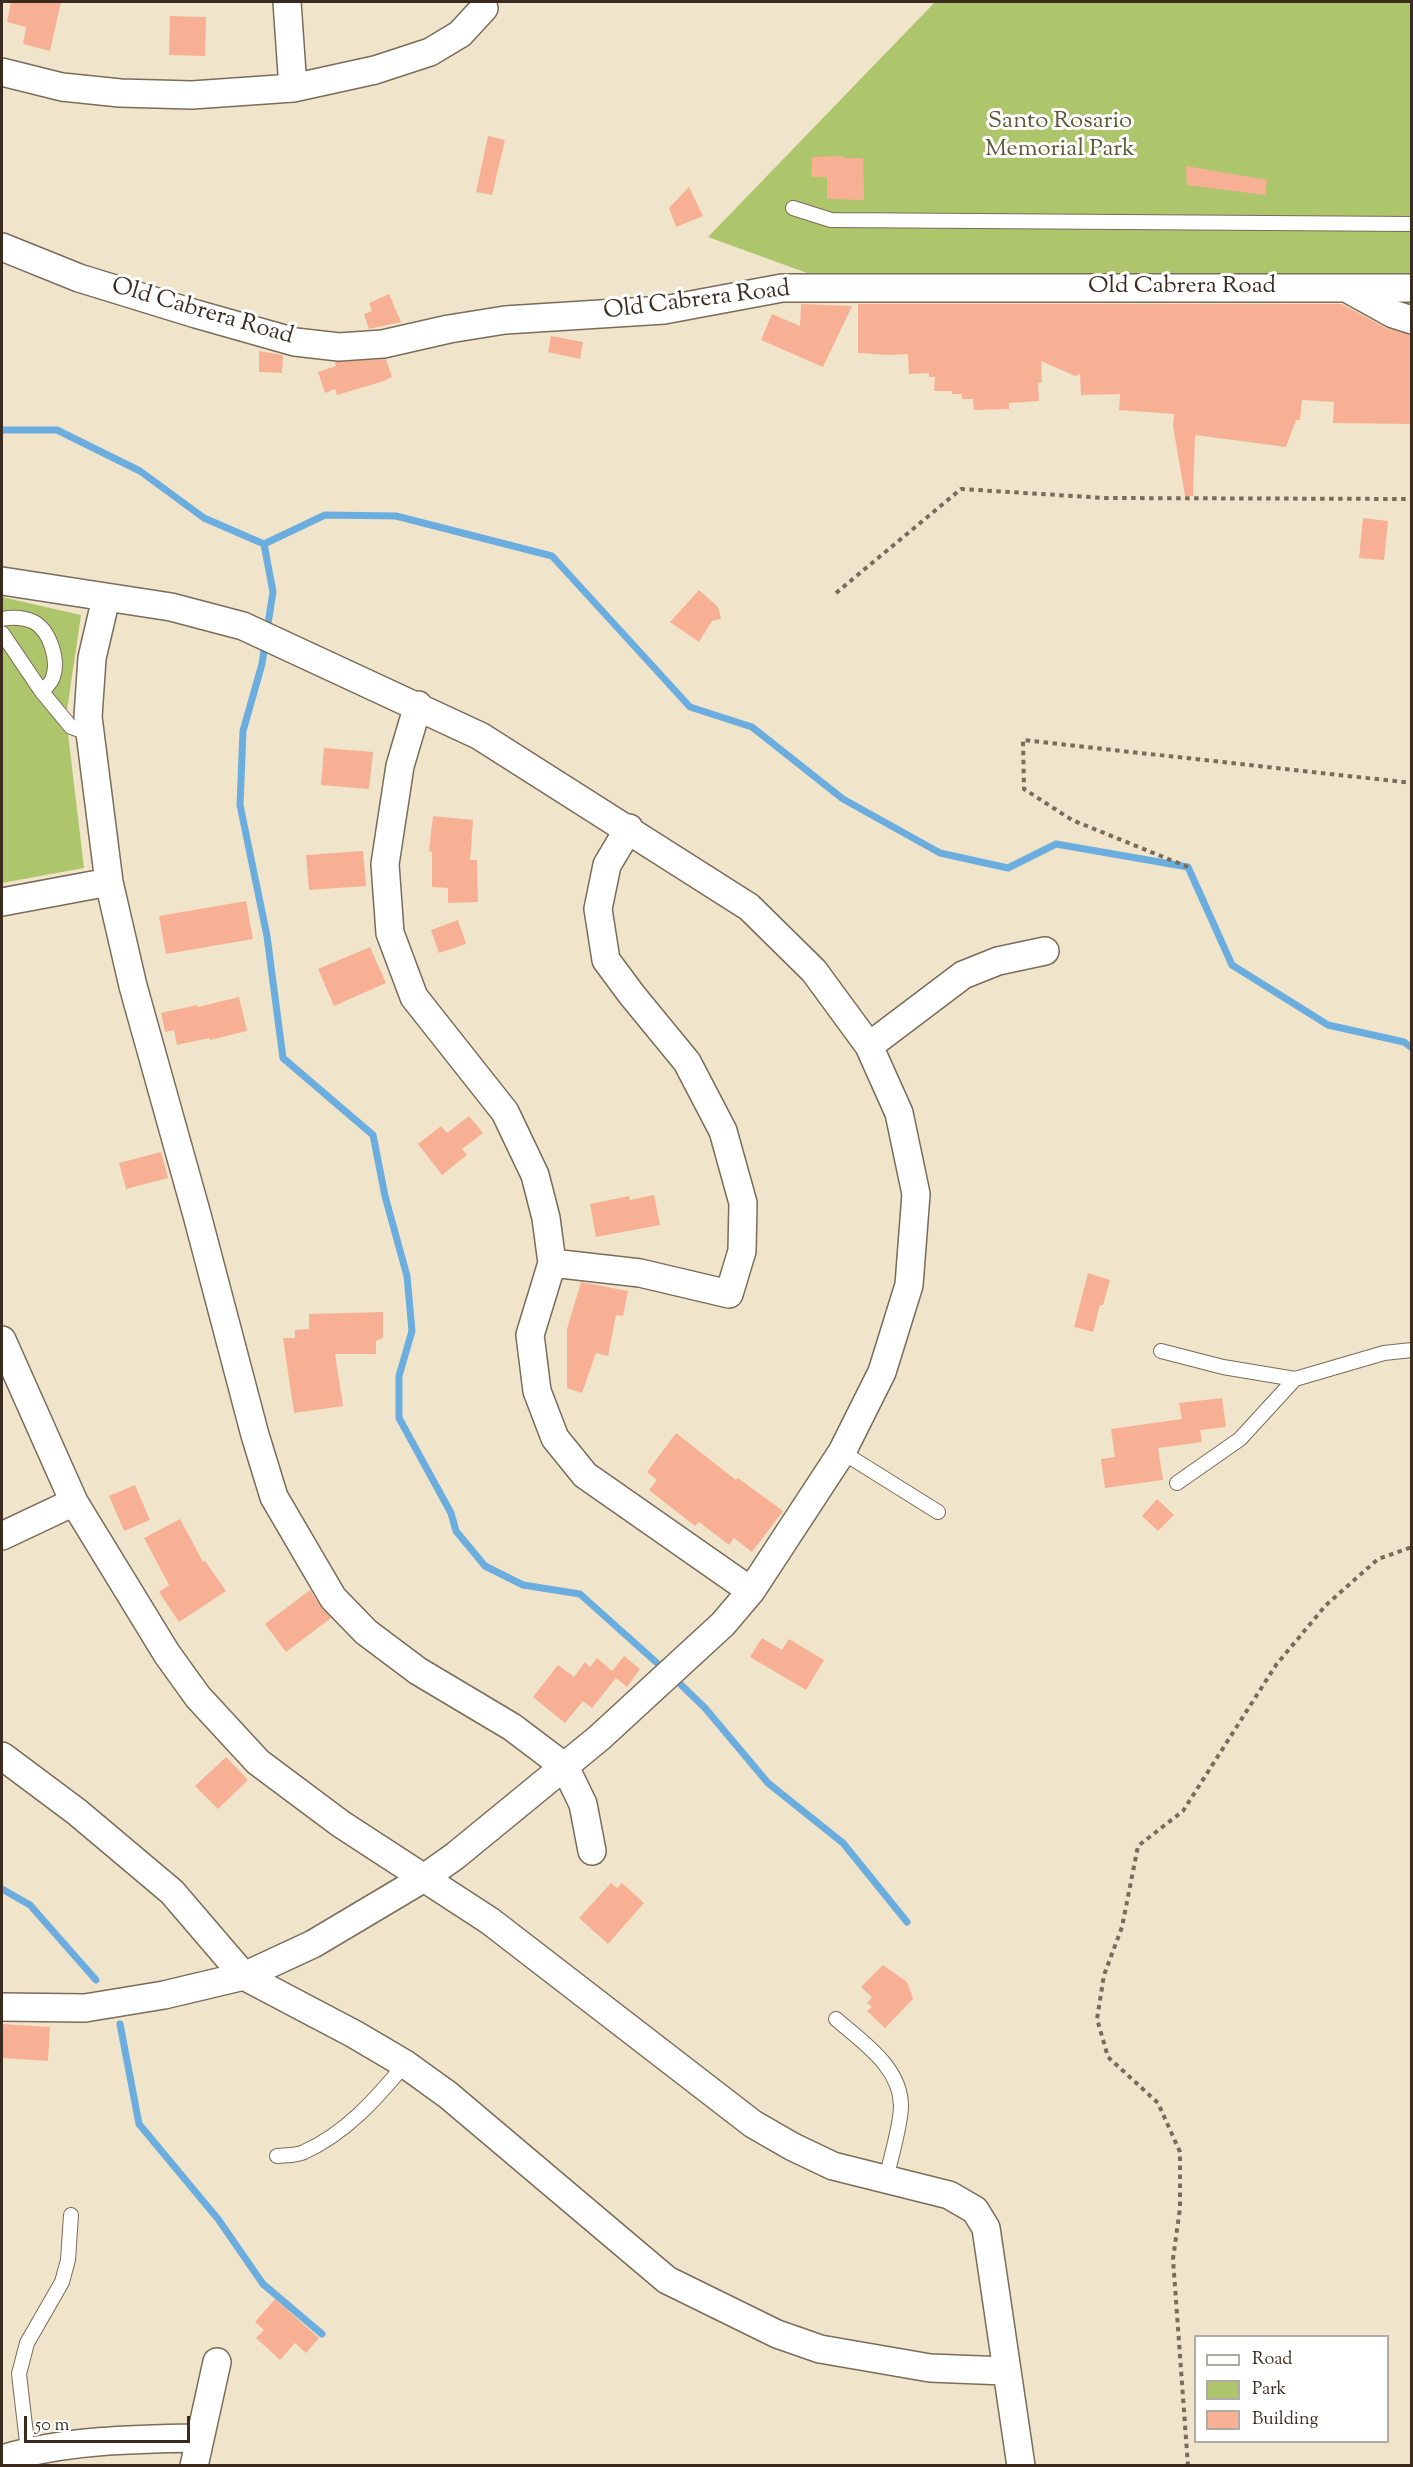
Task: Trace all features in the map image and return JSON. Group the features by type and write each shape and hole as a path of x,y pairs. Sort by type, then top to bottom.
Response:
{"street":[{"path":"287,2 293,88"},
{"path":"2,72 63,87 120,93 192,95 293,88 375,70 430,52 460,34 484,8"},
{"name":"Old Cabrera Road","path":"2,246 79,278 196,314 295,342 339,347 383,344 449,329 505,321 664,310 782,288 1412,288"},
{"path":"1347,288 1393,314 1412,320"},
{"path":"2,581 171,607 243,626 480,735 629,828 749,907 814,971 869,1046 899,1113 916,1194 909,1286 882,1372 842,1452 751,1591 723,1624 599,1738 455,1856 424,1878 314,1944 244,1976 164,1995 86,2008 2,2007"},
{"path":"106,598 92,658 88,717 109,882 133,986 274,1497 333,1598 366,1632 418,1671 512,1726 565,1767 583,1804 592,1851"},
{"path":"418,705 400,765 385,864 390,933 414,997 505,1112 535,1175 546,1218 552,1263 530,1335 537,1391 555,1437 585,1475 751,1591"},
{"path":"552,1263 640,1273 729,1294 742,1251 743,1203 723,1131 687,1062 606,960 598,909 607,865 629,828"},
{"path":"2,902 109,882"},
{"path":"869,1046 963,975 998,961 1045,951"},
{"path":"2,1340 74,1503 167,1654 198,1697 258,1762 341,1824 490,1921 753,2124 833,2166 949,2195 975,2210 986,2228 1005,2371 1021,2466"},
{"path":"2,1536 74,1503"},
{"path":"2,1756 77,1812 172,1892 244,1976 354,2034 405,2064 448,2095 667,2280 777,2334 820,2349 930,2368 1005,2371"},
{"path":"194,2466 217,2362"},
{"path":"2,2459 28,2451 129,2439 199,2438"}],"lane":[{"path":"793,208 831,220 1412,224"},
{"path":"2,619 14,617 35,622 51,643 54,676 42,692"},
{"path":"2,633 42,692 71,727 90,734"},
{"path":"1161,1351 1223,1367 1295,1379 1384,1353 1412,1350"},
{"path":"1177,1483 1240,1439 1295,1379"},
{"path":"842,1452 938,1512"},
{"path":"836,2019 882,2060 896,2082 901,2106 886,2180"},
{"path":"277,2156 302,2153 348,2126 405,2064"},
{"path":"28,2451 19,2374 27,2343 62,2282 68,2260 71,2215"}],"path":[{"path":"836,593 961,489 1105,498 1412,499"},
{"path":"1188,867 1072,820 1024,789 1023,740 1412,783"},
{"path":"1188,2466 1173,2259 1180,2208 1180,2152 1158,2103 1108,2057 1097,2019 1104,1975 1122,1927 1138,1846 1183,1810 1276,1665 1326,1605 1378,1559 1412,1547"}],"green space":[{"name":"Santo Rosario Memorial Park","path":"935,2 1411,2 1411,273 807,273 708,237"},
{"path":"2,597 81,615 66,717 84,868 2,883"}],"building":[{"path":"11,2 61,2 50,51 23,44 26,27 7,22"},
{"path":"170,16 206,17 205,56 169,55"},
{"path":"488,136 505,140 492,195 476,192"},
{"path":"843,156 843,158 863,158 864,200 827,199 827,177 811,177 812,157"},
{"path":"1186,166 1267,180 1265,195 1187,185"},
{"path":"689,187 703,216 676,227 669,208"},
{"path":"389,294 401,322 369,329 364,314 372,311 369,303"},
{"path":"801,304 852,306 823,367 761,340 772,314 800,326"},
{"path":"858,304 1342,304 1386,328 1412,335 1412,424 1333,423 1334,402 1302,400 1300,420 1296,420 1286,447 1195,435 1193,496 1185,496 1173,426 1174,414 1119,410 1120,394 1081,395 1080,374 1075,376 1041,361 1042,382 1038,383 1039,401 1009,403 1009,409 974,410 973,399 962,399 962,394 952,394 952,391 934,391 935,377 929,377 929,373 909,374 908,354 858,353"},
{"path":"551,336 583,342 580,359 548,352"},
{"path":"259,351 283,355 282,373 259,372"},
{"path":"386,359 392,377 337,395 335,389 325,393 318,372 336,366 335,362"},
{"path":"1363,518 1388,521 1384,560 1359,558"},
{"path":"699,590 718,607 721,619 712,621 699,642 670,622"},
{"path":"324,748 373,752 369,789 321,785"},
{"path":"433,816 473,820 470,860 477,860 478,902 448,903 448,888 432,887 432,852 429,851"},
{"path":"363,851 366,886 309,890 306,855"},
{"path":"246,901 253,939 166,954 159,916"},
{"path":"458,920 466,944 439,953 431,930"},
{"path":"370,947 386,983 334,1006 318,969"},
{"path":"239,997 247,1031 177,1045 174,1030 165,1032 161,1013"},
{"path":"469,1116 483,1133 462,1149 467,1155 442,1175 418,1144 441,1126 447,1133"},
{"path":"161,1152 168,1178 126,1189 119,1163"},
{"path":"654,1195 660,1225 596,1237 590,1204 629,1196 630,1200"},
{"path":"1088,1273 1110,1280 1093,1332 1074,1327"},
{"path":"581,1282 628,1291 623,1316 616,1315 608,1356 596,1353 582,1393 567,1388 567,1329"},
{"path":"383,1312 383,1338 376,1341 376,1354 335,1354 343,1406 294,1413 283,1338 295,1338 295,1330 309,1329 309,1314"},
{"path":"1222,1398 1226,1427 1200,1430 1202,1442 1158,1448 1163,1480 1105,1488 1101,1459 1115,1457 1111,1429 1182,1419 1179,1403"},
{"path":"676,1433 736,1480 738,1478 783,1511 752,1552 734,1538 729,1545 699,1522 695,1526 649,1490 657,1480 647,1472"},
{"path":"135,1485 150,1520 124,1531 109,1496"},
{"path":"1157,1499 1174,1515 1158,1531 1142,1516"},
{"path":"180,1519 203,1562 205,1561 226,1591 179,1622 159,1592 169,1585 144,1538"},
{"path":"310,1590 331,1618 286,1652 265,1624"},
{"path":"762,1638 782,1650 789,1639 824,1660 806,1690 750,1657"},
{"path":"624,1656 640,1669 627,1687 616,1678 592,1708 583,1701 565,1723 533,1697 558,1665 574,1677 585,1662 590,1667 597,1658 612,1671"},
{"path":"226,1757 248,1780 218,1809 195,1786"},
{"path":"611,1883 617,1888 622,1883 644,1903 608,1944 579,1918"},
{"path":"883,1965 907,1982 913,1999 885,2028 867,2011 872,2007 867,2003 872,1997 861,1987"},
{"path":"2,2024 50,2027 48,2061 2,2058"},
{"path":"275,2299 319,2338 306,2353 295,2343 280,2360 256,2338 264,2330 255,2322"}],"waterway":[{"path":"2,430 57,430 140,471 204,518 264,544 325,515 396,516 552,556 690,707 752,727 843,799 940,853 1008,868 1056,844 1188,867 1232,965 1328,1025 1404,1042 1412,1048"},
{"path":"264,544 273,592 267,630"},
{"path":"265,644 262,664 243,731 240,805 267,936 283,1058 373,1135 385,1196 407,1276 412,1331 399,1376 399,1418 451,1513 456,1531 485,1566 523,1585 580,1594 666,1671"},
{"path":"674,1678 705,1708 768,1783 843,1843 907,1922"},
{"path":"2,1889 30,1905 96,1980"},
{"path":"120,2024 139,2124 218,2219 263,2284 322,2334"}]}
